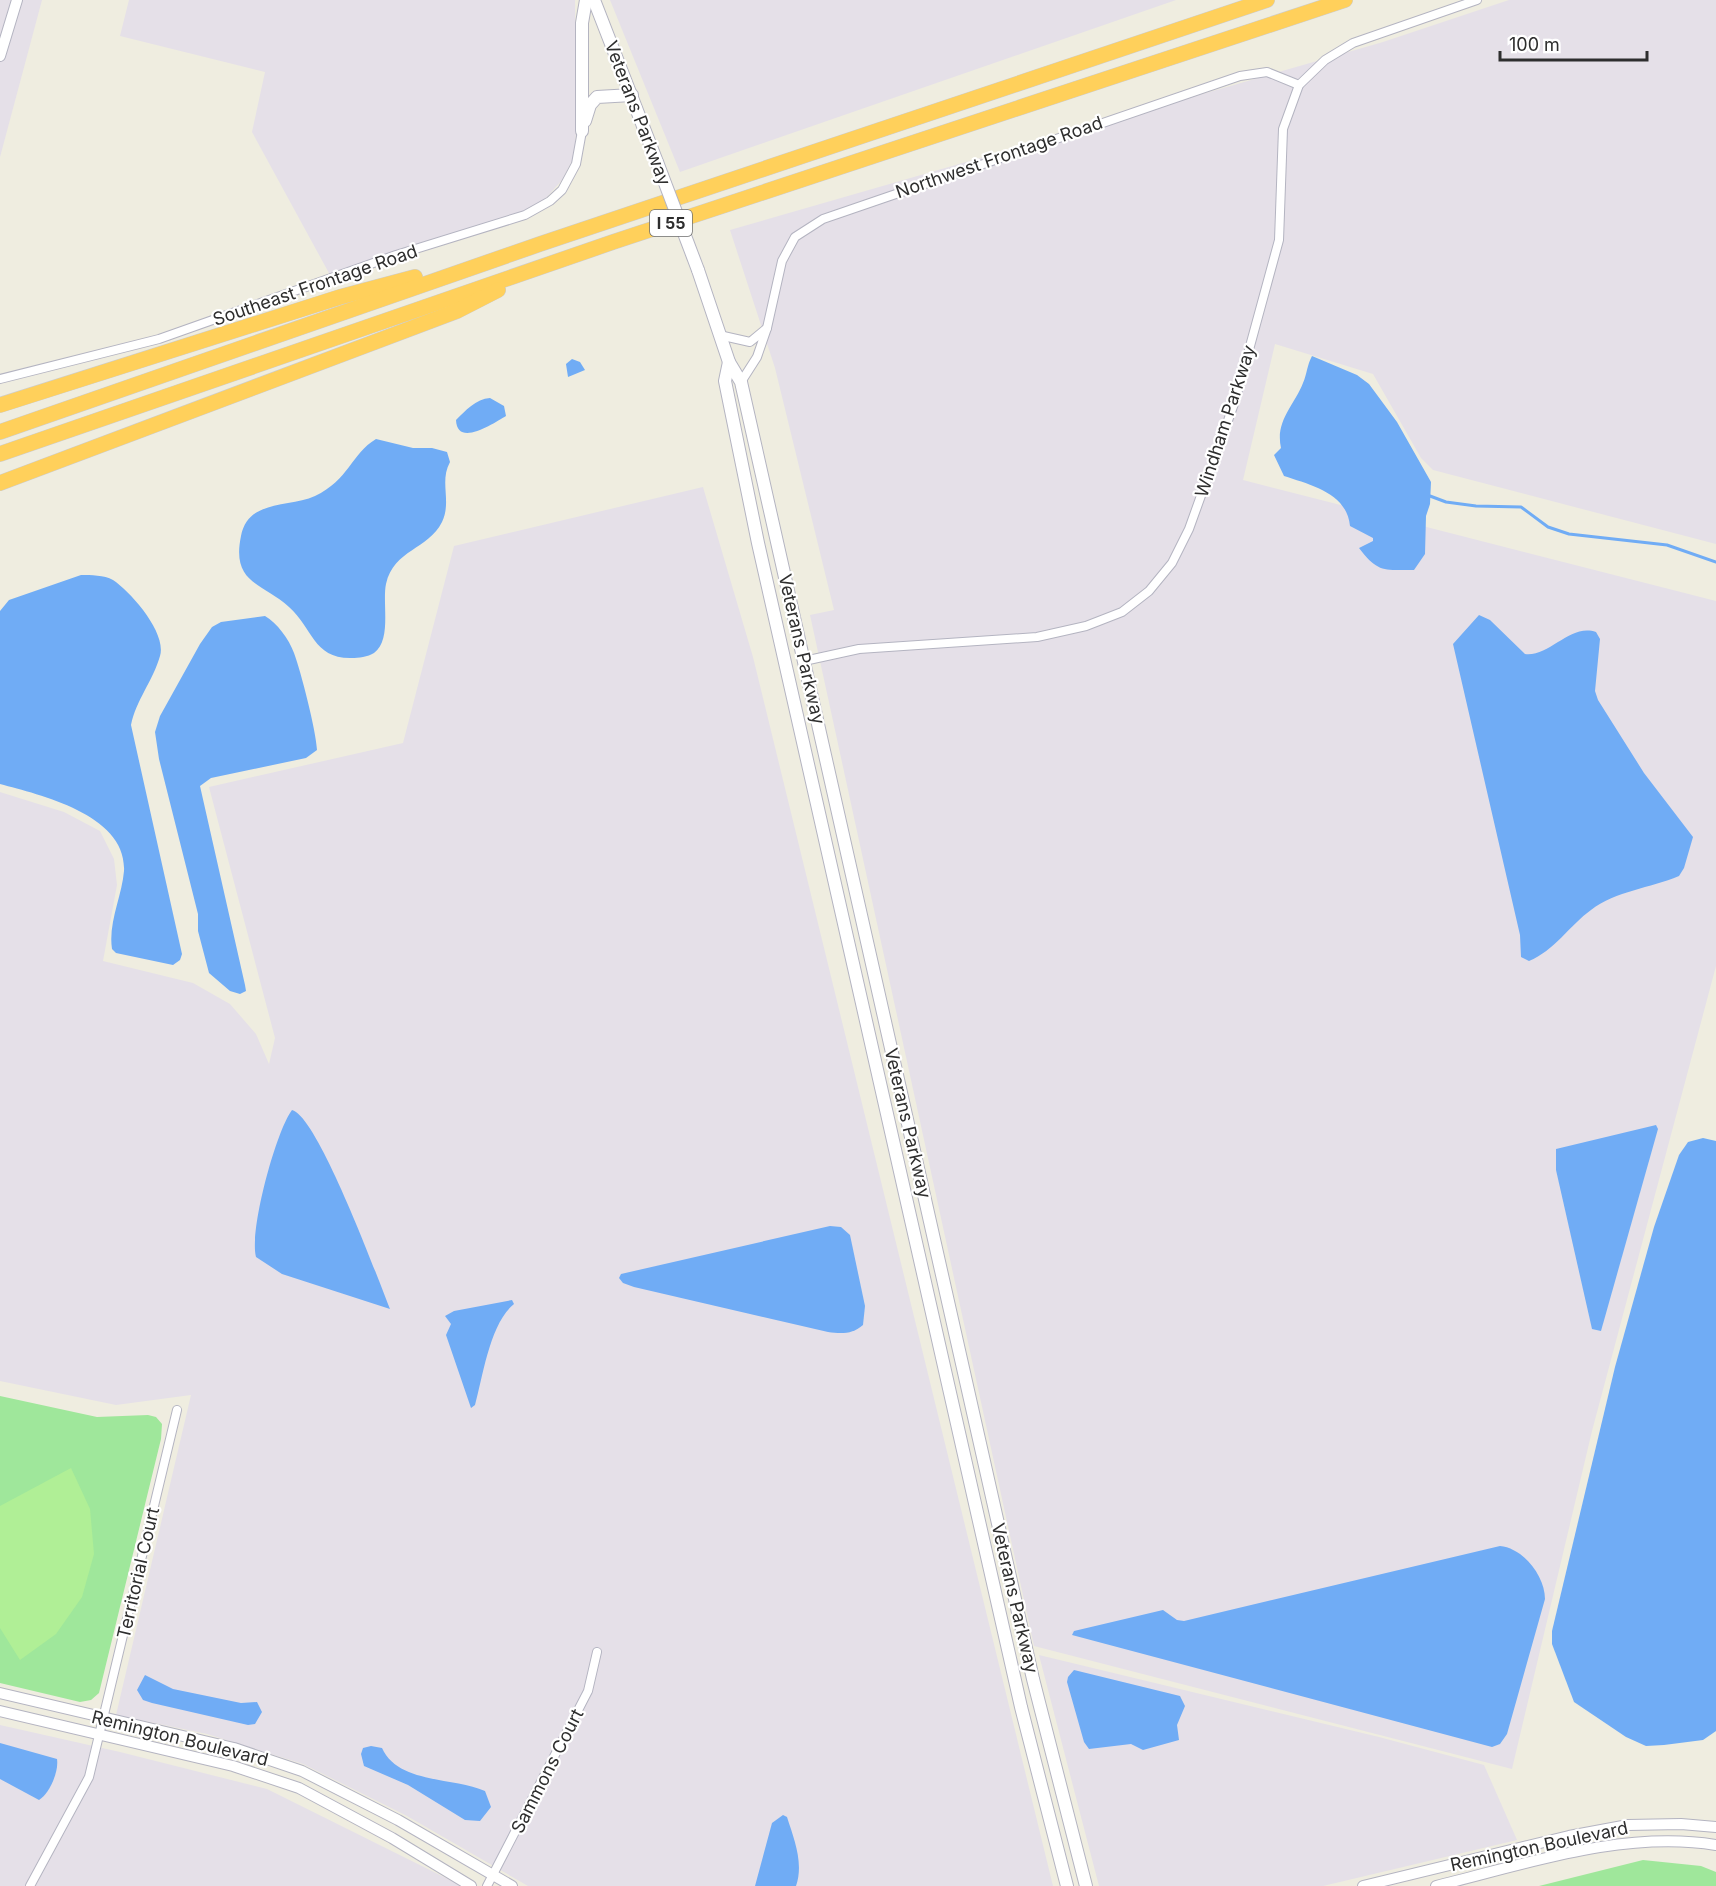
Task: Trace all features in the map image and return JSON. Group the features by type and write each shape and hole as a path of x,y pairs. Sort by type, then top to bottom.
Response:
{"highway":[{"name":"I 55","path":"0,432 540,244 1267,0"},
{"name":"I 55","path":"0,454 549,264 1345,0"},
{"path":"0,405 340,297 540,244"},
{"path":"0,483 457,310 549,264"}],"main road":[{"path":"582,131 582,23 586,0"},
{"name":"Veterans Parkway","path":"594,0 698,270 729,362 741,382 1033,1679 1086,1886"},
{"path":"582,131 590,105 597,97 632,95"},
{"name":"Veterans Parkway","path":"729,362 725,381 756,534 1021,1707 1067,1886"}],"street":[{"path":"0,56 17,0"},
{"name":"Windham Parkway","path":"804,661 859,649 1037,637 1095,623 1122,612 1149,591 1172,563 1189,529 1235,401 1279,240 1283,129 1299,85 1325,60 1353,43 1477,0"},
{"name":"Northwest Frontage Road","path":"741,382 757,357 767,328 782,261 795,237 823,219 1240,76 1267,72 1299,85"},
{"name":"Southeast Frontage Road","path":"0,379 159,339 396,255 525,215 562,190 576,164 582,131"},
{"path":"719,335 750,342 767,328"},
{"name":"Territorial Court","path":"30,1886 89,1777 177,1410"},
{"name":"Sammons Court","path":"487,1886 588,1691 597,1652"},
{"name":"Remington Boulevard","path":"0,1693 234,1748 302,1771 398,1820 512,1886"},
{"name":"Remington Boulevard","path":"0,1711 99,1737 232,1766 299,1788 392,1838 471,1886"},
{"name":"Remington Boulevard","path":"1363,1886 1569,1836 1628,1825 1681,1824 1716,1827"},
{"name":"Remington Boulevard","path":"1436,1886 1587,1850 1647,1842 1716,1845"}],"shaded area":[{"path":"0,0 42,0 0,157"},
{"path":"129,0 575,0 576,132 574,157 562,180 545,199 516,215 330,275 252,132 265,72 120,36"},
{"path":"610,0 1176,0 680,172"},
{"path":"1509,0 1716,0 1716,544 1433,470 1421,458 1373,374 1275,344 1243,480 1716,601 1716,966 1592,1431 1512,1769 1034,1646 810,615 834,610 775,368 730,230 1383,42"},
{"path":"703,487 753,657 1053,1886 528,1886 407,1816 303,1764 207,1734 116,1715 191,1395 116,1405 0,1381 0,792 64,812 100,831 114,859 117,885 103,961 193,983 230,1004 256,1034 269,1064 275,1038 209,787 403,743 454,546"},
{"path":"1039,1655 1379,1737 1484,1765 1517,1840 1323,1886 1099,1886"},
{"path":"0,1725 267,1789 462,1886 0,1886"}],"green space":[{"path":"0,1396 97,1417 148,1415 156,1417 162,1424 161,1439 99,1693 91,1700 80,1702 0,1683"},
{"path":"71,1468 90,1509 94,1554 82,1597 56,1634 20,1660 0,1628 0,1506"},
{"path":"1643,1860 1701,1866 1716,1872 1716,1886 1539,1886"}],"water":[{"path":"1312,356 1357,375 1369,384 1397,422 1431,482 1430,504 1426,516 1425,554 1414,570 1388,570 1371,562 1359,548 1373,541 1373,538 1350,526 1347,515 1335,498 1316,487 1284,476 1274,455 1281,448 1283,422 1303,383"},
{"path":"572,359 580,362 585,370 568,377 566,364"},
{"path":"490,398 504,406 506,416 485,428 469,433 458,428 456,420 463,413 475,403"},
{"path":"376,439 413,448 432,448 447,452 450,462 446,477 445,514 436,531 396,563 390,572 385,592 385,630 380,647 374,653 366,656 339,657 321,648 289,607 252,581 245,573 239,552 241,536 245,524 261,510 305,500 326,490"},
{"path":"81,575 106,577 129,594 153,625 161,647 157,665 131,725 182,954 180,960 173,965 116,953 112,949 112,929 124,871 121,852 112,835 97,822 78,811 37,794 0,784 0,611 9,600"},
{"path":"1479,615 1490,620 1525,654 1543,651 1577,632 1587,630 1596,632 1600,639 1595,691 1598,700 1644,773 1693,837 1684,868 1679,876 1611,898 1583,916 1546,951 1529,961 1521,957 1520,935 1453,644"},
{"path":"265,616 282,632 294,653 308,701 317,750 306,758 211,778 200,786 245,985 246,991 240,994 230,991 209,973 198,931 198,914 159,759 155,732 160,716 212,627 221,622"},
{"path":"292,1110 303,1119 317,1139 361,1234 390,1309 282,1274 256,1257 256,1226 265,1182 279,1138"},
{"path":"1656,1125 1658,1129 1601,1331 1592,1329 1556,1170 1556,1149"},
{"path":"1703,1138 1716,1141 1716,1731 1703,1740 1646,1746 1626,1737 1574,1702 1552,1644 1552,1631 1615,1367 1654,1227 1679,1155 1688,1142"},
{"path":"830,1226 841,1227 850,1235 865,1306 863,1325 851,1332 828,1332 634,1287 623,1283 619,1278 621,1274"},
{"path":"512,1300 514,1304 499,1324 493,1337 475,1405 471,1408 446,1335 451,1324 445,1316 454,1311"},
{"path":"1500,1546 1517,1552 1531,1565 1541,1581 1545,1599 1507,1734 1500,1744 1492,1747 1072,1635 1074,1631 1163,1610 1177,1620 1184,1621"},
{"path":"1074,1670 1180,1696 1185,1706 1177,1725 1179,1740 1143,1750 1131,1744 1089,1749 1084,1742 1067,1682"},
{"path":"145,1675 173,1689 241,1703 257,1702 262,1712 255,1724 248,1725 152,1703 143,1700 137,1690"},
{"path":"0,1743 57,1759 53,1781 39,1800 0,1779"},
{"path":"371,1746 382,1748 390,1760 413,1774 485,1791 491,1807 480,1821 465,1820 408,1785 364,1766 361,1754 363,1748"},
{"path":"783,1815 787,1817 799,1860 796,1886 755,1886 772,1823"}],"waterway":[{"path":"1430,496 1446,502 1476,506 1521,507 1548,527 1569,534 1667,545 1716,562"}]}
